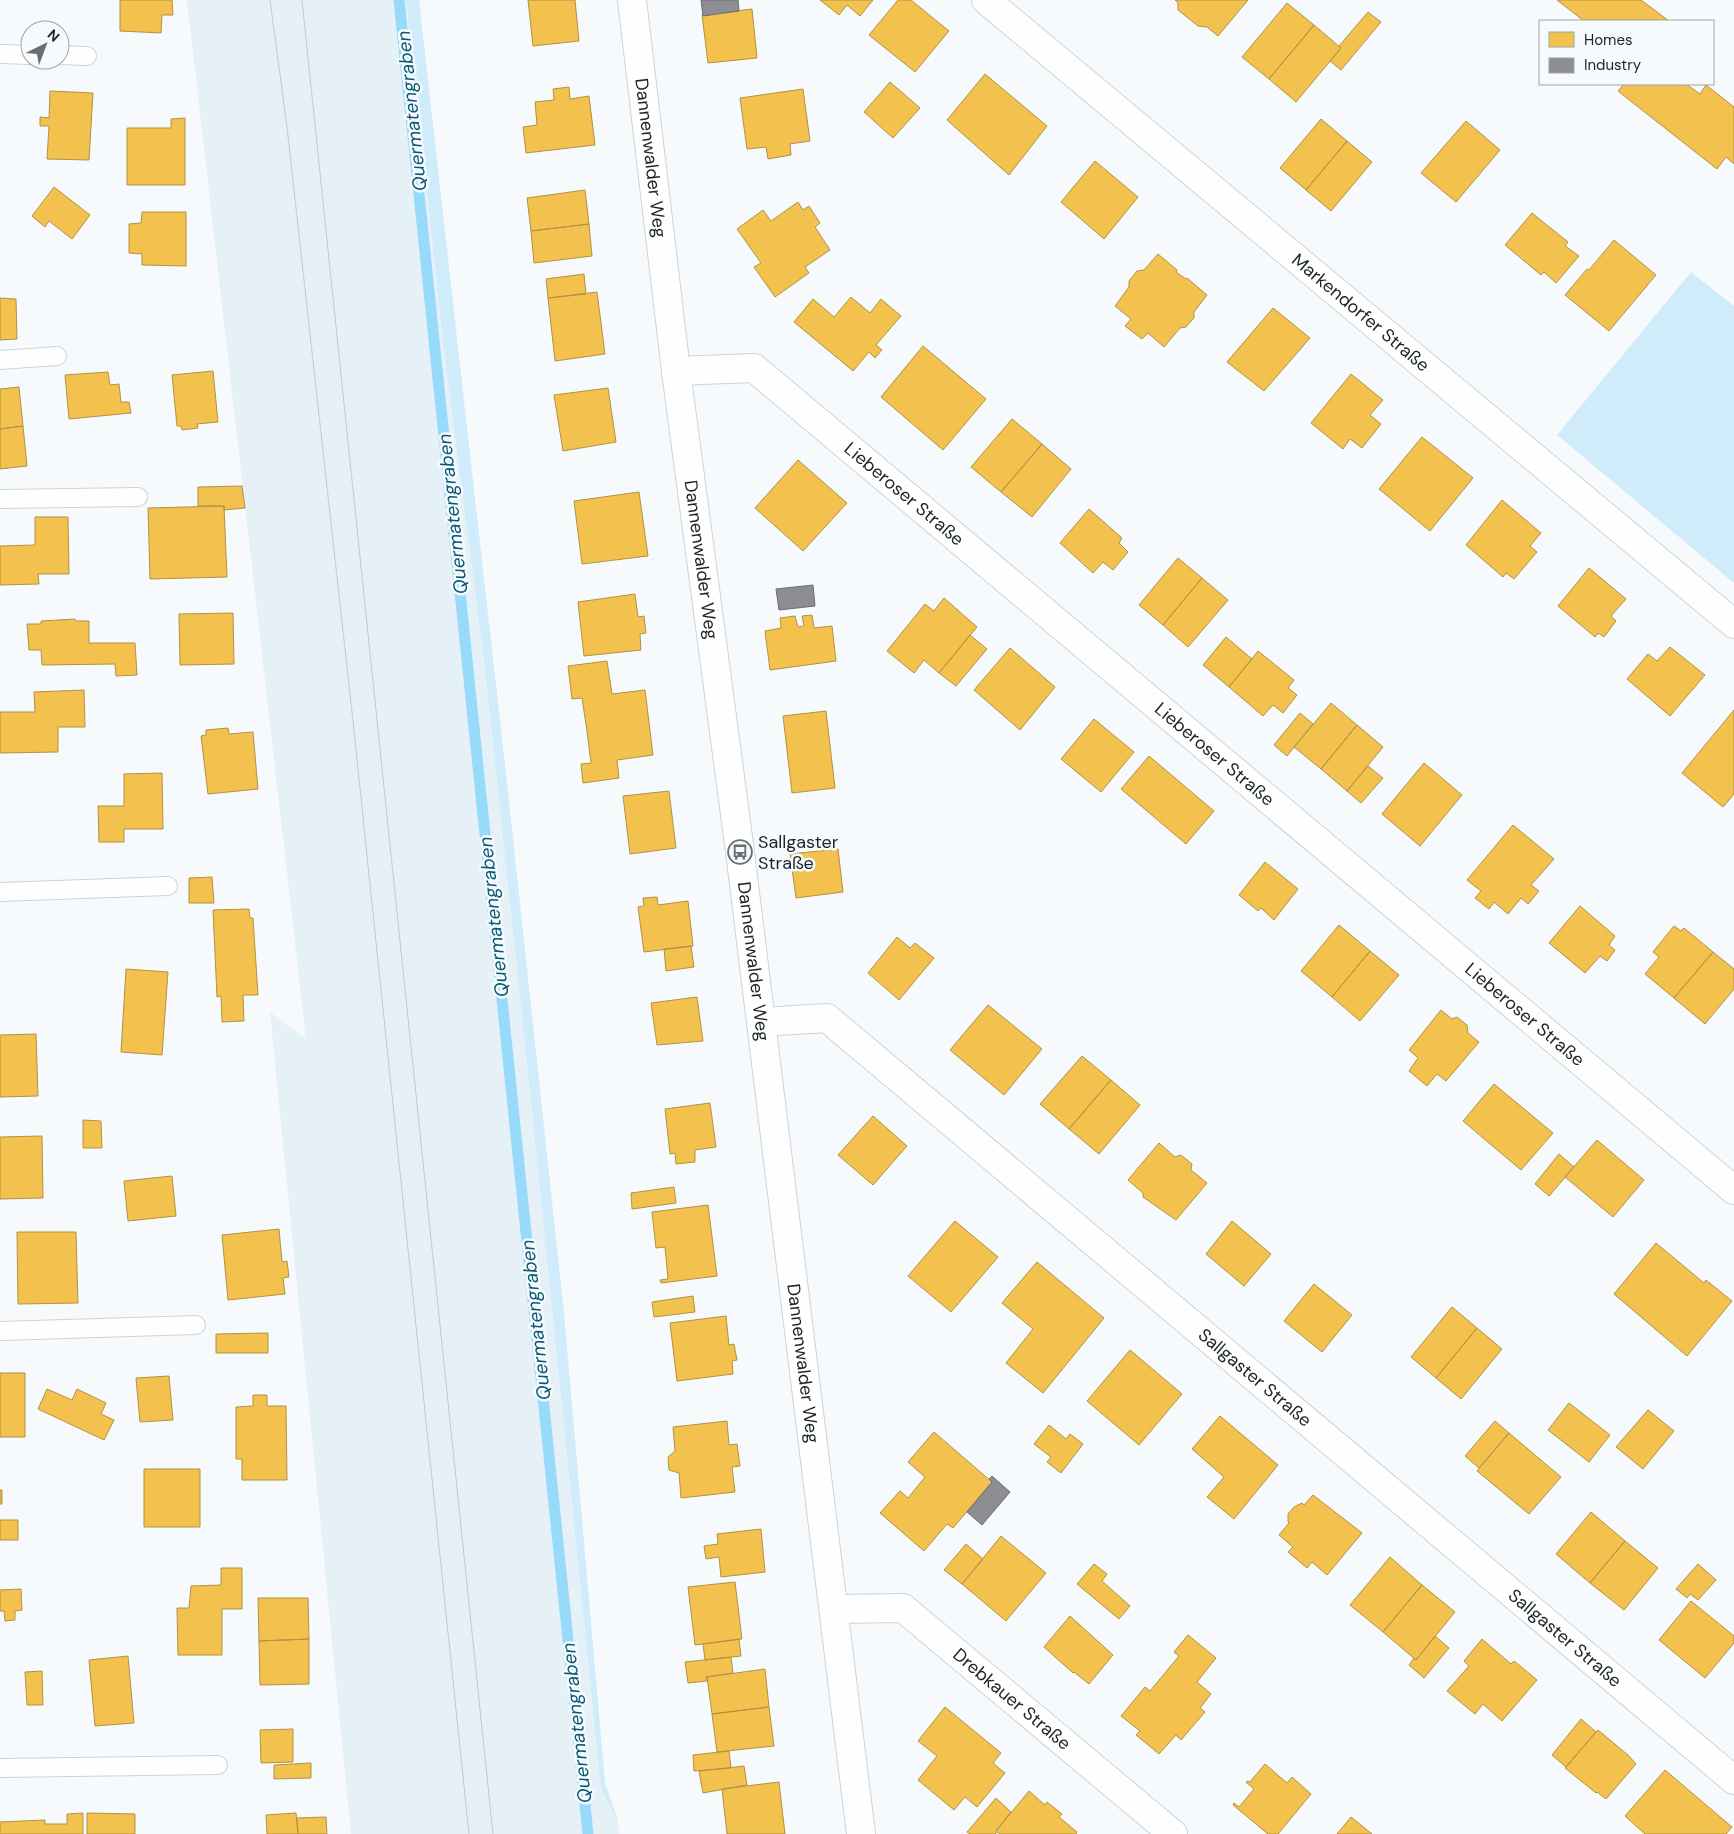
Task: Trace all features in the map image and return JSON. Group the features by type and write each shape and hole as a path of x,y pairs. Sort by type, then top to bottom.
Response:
{"street":[{"name":"Dannenwalder Weg","path":"632,0 676,371 761,1022 861,1834"},
{"name":"Markendorfer Straße","path":"986,0 1734,624"},
{"name":"Lieberoser Straße","path":"676,371 754,368 1734,1190"},
{"name":"Sallgaster Straße","path":"761,1022 827,1018 1734,1780"},
{"name":"Drebkauer Straße","path":"834,1609 903,1608 1173,1834"}],"lane":[{"path":"0,54 20,55"},
{"path":"70,55 87,56"},
{"path":"0,360 57,356"},
{"path":"0,500 138,497"},
{"path":"0,892 168,886"},
{"path":"0,1331 196,1325"},
{"path":"0,1768 218,1765"}],"shaded area":[{"path":"187,0 406,0 444,351 485,669 601,1789 618,1821 619,1834 351,1834 270,1012 306,1039"},
{"path":"406,0 419,0 508,792 564,1313 605,1783 618,1821 601,1789 485,669 444,351"},
{"path":"1691,272 1734,306 1734,583 1557,435"}],"building: Homes":[{"path":"120,0 172,0 173,15 162,15 161,33 120,31"},
{"path":"528,0 575,0 579,41 533,46"},
{"path":"820,0 873,0 860,16 847,5 839,15"},
{"path":"898,0 911,0 949,31 915,72 869,35"},
{"path":"1175,0 1248,0 1218,36 1207,27 1198,26 1178,10 1178,3"},
{"path":"1557,0 1641,0 1668,20 1583,20"},
{"path":"1287,3 1314,25 1269,79 1242,57"},
{"path":"752,9 757,58 708,63 702,15"},
{"path":"1368,12 1381,22 1341,70 1330,61 1341,48 1339,46"},
{"path":"1314,25 1341,48 1296,102 1269,79"},
{"path":"985,74 1047,126 1009,175 947,120"},
{"path":"890,82 920,108 893,138 864,112"},
{"path":"1623,85 1687,85 1700,94 1706,85 1734,107 1734,164 1726,157 1717,169 1618,91"},
{"path":"569,87 570,99 589,96 595,145 526,153 523,127 537,125 535,102 554,100 553,89"},
{"path":"803,89 810,141 790,144 791,155 768,159 766,147 747,149 740,98"},
{"path":"50,91 93,93 89,160 47,159 49,126 40,126 40,117 49,118"},
{"path":"185,118 185,185 127,185 127,128 171,128 171,119"},
{"path":"1321,119 1347,141 1306,190 1280,168"},
{"path":"1466,121 1500,150 1456,202 1421,173"},
{"path":"1347,141 1372,162 1331,211 1306,190"},
{"path":"1095,161 1138,197 1104,239 1061,202"},
{"path":"54,187 90,215 72,239 49,221 45,227 32,216"},
{"path":"585,190 589,224 531,231 527,198"},
{"path":"798,202 803,210 809,206 820,223 815,227 830,250 805,267 809,273 775,297 754,267 761,263 737,229 763,210 771,221"},
{"path":"142,212 186,212 186,266 142,265 142,254 129,253 129,224 141,223"},
{"path":"1532,213 1568,242 1565,246 1579,256 1556,283 1544,272 1541,275 1505,245"},
{"path":"589,224 592,256 534,263 531,231"},
{"path":"1614,240 1656,275 1609,331 1565,295"},
{"path":"1158,254 1177,270 1176,272 1187,278 1207,295 1194,312 1194,318 1186,327 1180,328 1164,347 1148,333 1142,339 1125,326 1131,319 1115,306 1129,287 1129,281 1137,271 1144,270"},
{"path":"584,274 586,294 548,298 546,279"},
{"path":"597,292 605,354 555,361 548,298"},
{"path":"851,297 870,313 881,299 901,316 876,345 882,350 875,358 869,352 853,371 794,322 813,299 834,317"},
{"path":"0,298 16,299 17,339 0,340"},
{"path":"1273,308 1310,338 1264,391 1227,362"},
{"path":"923,346 986,399 943,450 881,397"},
{"path":"213,371 218,422 197,424 198,428 182,430 181,426 177,426 172,375"},
{"path":"108,372 110,385 119,384 121,402 129,402 131,413 69,419 65,375"},
{"path":"1351,374 1383,400 1370,415 1381,424 1362,448 1350,439 1343,449 1311,423"},
{"path":"19,387 23,426 0,429 0,389"},
{"path":"608,388 616,442 563,451 554,395"},
{"path":"1012,419 1042,444 1001,492 971,467"},
{"path":"23,426 27,466 0,469 0,429"},
{"path":"1422,437 1473,478 1430,531 1379,489"},
{"path":"1042,444 1071,469 1032,517 1001,492"},
{"path":"798,460 847,503 803,551 755,508"},
{"path":"242,486 245,508 224,510 224,506 198,506 198,487"},
{"path":"639,492 648,556 582,564 574,501"},
{"path":"1502,500 1541,533 1530,546 1537,552 1514,579 1506,573 1503,577 1466,545"},
{"path":"224,506 227,577 150,579 148,508"},
{"path":"1089,509 1122,538 1119,543 1128,552 1113,570 1103,562 1093,573 1060,543"},
{"path":"35,517 68,517 69,574 38,574 39,584 0,585 0,546 35,545"},
{"path":"1178,558 1202,578 1163,625 1139,605"},
{"path":"1589,568 1626,599 1611,616 1616,621 1604,637 1598,633 1595,637 1558,606"},
{"path":"1202,578 1228,600 1188,647 1163,625"},
{"path":"635,594 638,617 644,616 646,633 640,634 641,650 584,656 578,602"},
{"path":"944,598 977,627 939,673 924,660 914,673 887,651 925,604 934,611"},
{"path":"233,613 234,664 180,665 179,614"},
{"path":"812,615 814,628 832,626 836,661 770,670 765,631 781,628 780,618 795,616 798,627 804,626 802,616"},
{"path":"75,619 76,621 89,621 89,643 135,643 137,675 116,676 115,664 42,665 41,650 29,650 27,624 41,624 41,621"},
{"path":"970,635 987,649 956,686 939,673"},
{"path":"1226,637 1252,659 1229,687 1203,665"},
{"path":"1670,647 1705,675 1670,716 1627,679 1648,654 1657,661"},
{"path":"1010,648 1055,687 1020,730 974,690"},
{"path":"1258,651 1294,680 1288,688 1297,695 1283,713 1273,705 1263,716 1229,687"},
{"path":"607,661 612,694 645,690 653,755 617,760 619,778 583,783 581,764 591,763 587,731 582,698 572,699 568,666"},
{"path":"84,690 85,727 58,727 58,752 0,753 0,712 35,712 34,692"},
{"path":"1331,703 1357,725 1321,769 1294,747"},
{"path":"1734,710 1734,794 1723,807 1682,773"},
{"path":"826,711 835,788 792,793 783,716"},
{"path":"1300,713 1313,724 1287,756 1274,745"},
{"path":"1094,719 1134,752 1101,792 1061,759"},
{"path":"1357,725 1383,747 1347,791 1321,769"},
{"path":"228,728 229,734 253,732 258,789 208,794 201,736 206,735 206,730"},
{"path":"1149,756 1214,811 1186,844 1121,789"},
{"path":"1424,763 1462,795 1420,846 1382,814"},
{"path":"1368,766 1383,778 1361,803 1347,791"},
{"path":"162,773 163,829 124,829 124,842 99,842 98,806 124,806 124,774"},
{"path":"669,791 676,848 630,854 623,796"},
{"path":"1513,825 1554,859 1531,885 1539,891 1528,904 1521,898 1508,914 1494,902 1489,909 1475,898 1481,891 1467,880"},
{"path":"838,849 843,892 796,898 790,854"},
{"path":"1265,862 1298,889 1274,920 1261,908 1258,911 1239,895"},
{"path":"212,877 214,903 189,903 189,878"},
{"path":"657,897 658,905 688,901 693,946 644,952 638,907 644,906 643,898"},
{"path":"1580,906 1615,936 1609,945 1615,950 1607,961 1600,956 1585,973 1549,943"},
{"path":"249,909 250,918 253,918 258,995 243,995 244,1021 222,1022 221,996 217,997 213,910"},
{"path":"1339,925 1370,951 1332,997 1301,971"},
{"path":"1674,926 1681,931 1684,928 1713,952 1674,998 1645,974 1659,957 1653,952"},
{"path":"897,937 910,948 915,943 934,958 899,1000 868,973"},
{"path":"691,946 694,967 666,971 664,949"},
{"path":"1370,951 1399,975 1360,1021 1332,997"},
{"path":"1713,952 1734,969 1734,989 1705,1024 1674,998"},
{"path":"126,969 168,972 162,1055 121,1052"},
{"path":"697,997 703,1041 657,1045 651,1003"},
{"path":"988,1005 1042,1049 1004,1095 950,1050"},
{"path":"1441,1010 1452,1019 1457,1017 1467,1025 1468,1033 1479,1042 1446,1081 1437,1074 1427,1086 1409,1071 1418,1058 1409,1050"},
{"path":"36,1034 38,1096 0,1097 0,1035"},
{"path":"1082,1056 1111,1080 1069,1129 1040,1104"},
{"path":"1111,1080 1140,1105 1099,1154 1069,1129"},
{"path":"1494,1084 1553,1133 1521,1170 1463,1121"},
{"path":"710,1103 716,1147 695,1150 695,1162 676,1164 675,1153 670,1154 665,1109"},
{"path":"873,1116 907,1146 873,1185 838,1155"},
{"path":"83,1120 101,1121 102,1148 83,1148"},
{"path":"42,1136 43,1198 0,1199 0,1137"},
{"path":"1597,1140 1644,1180 1613,1217 1565,1177"},
{"path":"1159,1143 1175,1157 1181,1155 1192,1164 1191,1170 1207,1183 1176,1220 1143,1197 1143,1193 1128,1180"},
{"path":"1559,1154 1574,1167 1549,1196 1535,1184"},
{"path":"172,1176 176,1216 128,1221 124,1181"},
{"path":"674,1187 676,1203 632,1209 631,1193"},
{"path":"708,1205 717,1276 661,1283 660,1280 668,1279 665,1247 656,1248 652,1212"},
{"path":"955,1221 998,1257 951,1312 908,1276"},
{"path":"1232,1221 1271,1254 1244,1286 1206,1254"},
{"path":"279,1229 282,1262 287,1261 289,1277 283,1278 285,1294 228,1300 222,1235"},
{"path":"17,1232 76,1232 78,1303 18,1304"},
{"path":"1656,1243 1704,1283 1706,1280 1732,1301 1687,1356 1614,1294"},
{"path":"1037,1262 1104,1318 1043,1393 1006,1363 1033,1329 1002,1303"},
{"path":"1314,1284 1352,1315 1322,1352 1284,1321"},
{"path":"693,1296 695,1312 654,1317 652,1302"},
{"path":"1452,1307 1477,1328 1436,1378 1411,1357"},
{"path":"726,1316 729,1345 734,1344 737,1360 732,1361 733,1374 677,1381 670,1323"},
{"path":"1477,1328 1502,1349 1461,1399 1436,1378"},
{"path":"268,1333 268,1353 216,1353 216,1334"},
{"path":"1130,1350 1182,1394 1139,1445 1087,1401"},
{"path":"0,1373 25,1373 25,1437 0,1437"},
{"path":"169,1376 173,1420 140,1422 136,1378"},
{"path":"47,1389 72,1400 77,1389 106,1403 101,1414 114,1420 104,1440 38,1409"},
{"path":"253,1395 267,1395 267,1406 286,1406 287,1480 242,1480 242,1459 236,1459 236,1407 253,1406"},
{"path":"1569,1403 1610,1435 1589,1462 1548,1430"},
{"path":"1648,1410 1674,1431 1643,1469 1616,1447"},
{"path":"1220,1416 1278,1465 1234,1519 1207,1497 1224,1477 1192,1449"},
{"path":"727,1421 729,1445 737,1444 740,1466 732,1467 735,1492 681,1498 679,1473 669,1470 668,1457 675,1451 673,1427"},
{"path":"1495,1421 1509,1433 1479,1468 1465,1456"},
{"path":"1049,1425 1066,1439 1070,1434 1083,1444 1061,1473 1047,1462 1051,1457 1034,1444"},
{"path":"934,1432 992,1482 953,1528 947,1524 924,1551 880,1513 900,1491 908,1498 925,1477 908,1462"},
{"path":"1509,1433 1561,1477 1529,1514 1477,1471"},
{"path":"144,1469 200,1469 200,1527 144,1527"},
{"path":"0,1490 2,1490 2,1504 0,1504"},
{"path":"1313,1495 1362,1533 1327,1575 1312,1562 1307,1568 1288,1552 1293,1547 1279,1535 1289,1523 1288,1514 1294,1507 1302,1503 1304,1505"},
{"path":"1591,1512 1625,1541 1590,1583 1556,1554"},
{"path":"0,1520 18,1520 18,1540 0,1540"},
{"path":"761,1529 765,1572 721,1577 719,1557 706,1559 704,1546 718,1544 717,1534"},
{"path":"1001,1536 1046,1573 1006,1621 962,1584"},
{"path":"1625,1541 1658,1568 1624,1610 1590,1583"},
{"path":"966,1544 983,1559 962,1584 944,1570"},
{"path":"1390,1557 1422,1585 1383,1632 1350,1605"},
{"path":"1094,1564 1107,1574 1102,1581 1130,1606 1119,1619 1077,1584"},
{"path":"1698,1564 1716,1580 1698,1600 1690,1594 1687,1598 1676,1589"},
{"path":"221,1568 242,1568 242,1609 222,1609 222,1655 178,1655 177,1608 189,1608 191,1586 221,1585"},
{"path":"735,1582 742,1639 695,1645 688,1587"},
{"path":"1422,1585 1455,1612 1416,1660 1383,1632"},
{"path":"21,1589 22,1610 15,1611 15,1620 5,1621 4,1611 0,1611 0,1590"},
{"path":"258,1598 308,1598 309,1639 259,1641"},
{"path":"1691,1601 1734,1636 1734,1643 1705,1678 1659,1640"},
{"path":"1070,1616 1113,1655 1089,1684 1073,1673 1044,1647"},
{"path":"1188,1635 1216,1658 1197,1682 1211,1694 1200,1708 1205,1712 1181,1740 1176,1735 1159,1754 1136,1735 1140,1731 1121,1716 1145,1687 1150,1691 1179,1656 1174,1652"},
{"path":"1435,1636 1449,1648 1424,1678 1409,1665 1414,1658 1416,1660"},
{"path":"309,1639 309,1684 260,1685 259,1641"},
{"path":"739,1639 741,1656 705,1660 703,1644"},
{"path":"1482,1639 1511,1664 1514,1661 1537,1680 1502,1721 1483,1704 1475,1714 1447,1691 1469,1666 1464,1661"},
{"path":"128,1656 134,1723 95,1726 89,1660"},
{"path":"731,1657 733,1673 706,1677 707,1681 688,1683 685,1662"},
{"path":"765,1669 769,1707 712,1714 707,1677"},
{"path":"42,1671 43,1705 27,1705 25,1672"},
{"path":"769,1707 774,1746 717,1752 712,1714"},
{"path":"945,1707 1001,1753 993,1763 1005,1773 977,1807 965,1797 954,1810 918,1780 937,1756 918,1741"},
{"path":"1581,1719 1596,1732 1566,1767 1552,1755"},
{"path":"293,1729 293,1762 261,1763 260,1730"},
{"path":"1598,1730 1636,1764 1606,1799 1565,1768"},
{"path":"729,1751 731,1768 694,1771 693,1755"},
{"path":"311,1763 311,1778 274,1779 274,1765"},
{"path":"1265,1764 1287,1783 1292,1777 1311,1794 1278,1834 1268,1834 1233,1805 1234,1803 1239,1807 1254,1789 1246,1782 1250,1782"},
{"path":"744,1766 747,1785 703,1793 699,1771"},
{"path":"1665,1770 1732,1827 1726,1834 1645,1834 1625,1816"},
{"path":"779,1782 785,1834 727,1834 722,1789"},
{"path":"1029,1791 1045,1805 1047,1802 1062,1814 1059,1817 1077,1832 1076,1834 1000,1834 996,1831"},
{"path":"996,1798 1011,1812 997,1832 995,1834 970,1834 967,1832"},
{"path":"83,1813 83,1834 0,1834 0,1822 45,1820 45,1824 67,1824 67,1814"},
{"path":"87,1813 135,1814 135,1834 87,1834"},
{"path":"296,1813 298,1834 267,1834 266,1815"},
{"path":"326,1817 327,1834 298,1834 297,1818"},
{"path":"1351,1817 1372,1834 1337,1834"}],"building: Industry":[{"path":"701,0 738,0 739,11 703,16"},
{"path":"813,585 815,606 779,610 776,589"},
{"path":"992,1476 1010,1492 982,1525 967,1512 992,1482 989,1479"}],"waterway":[{"name":"Quermatengraben","path":"399,0 588,1834"}],"tram line":[{"path":"270,0 287,127 353,721 469,1834"},
{"path":"302,0 493,1834"}],"place":[{"name":"Sallgaster Straße","path":"740,852"}]}
